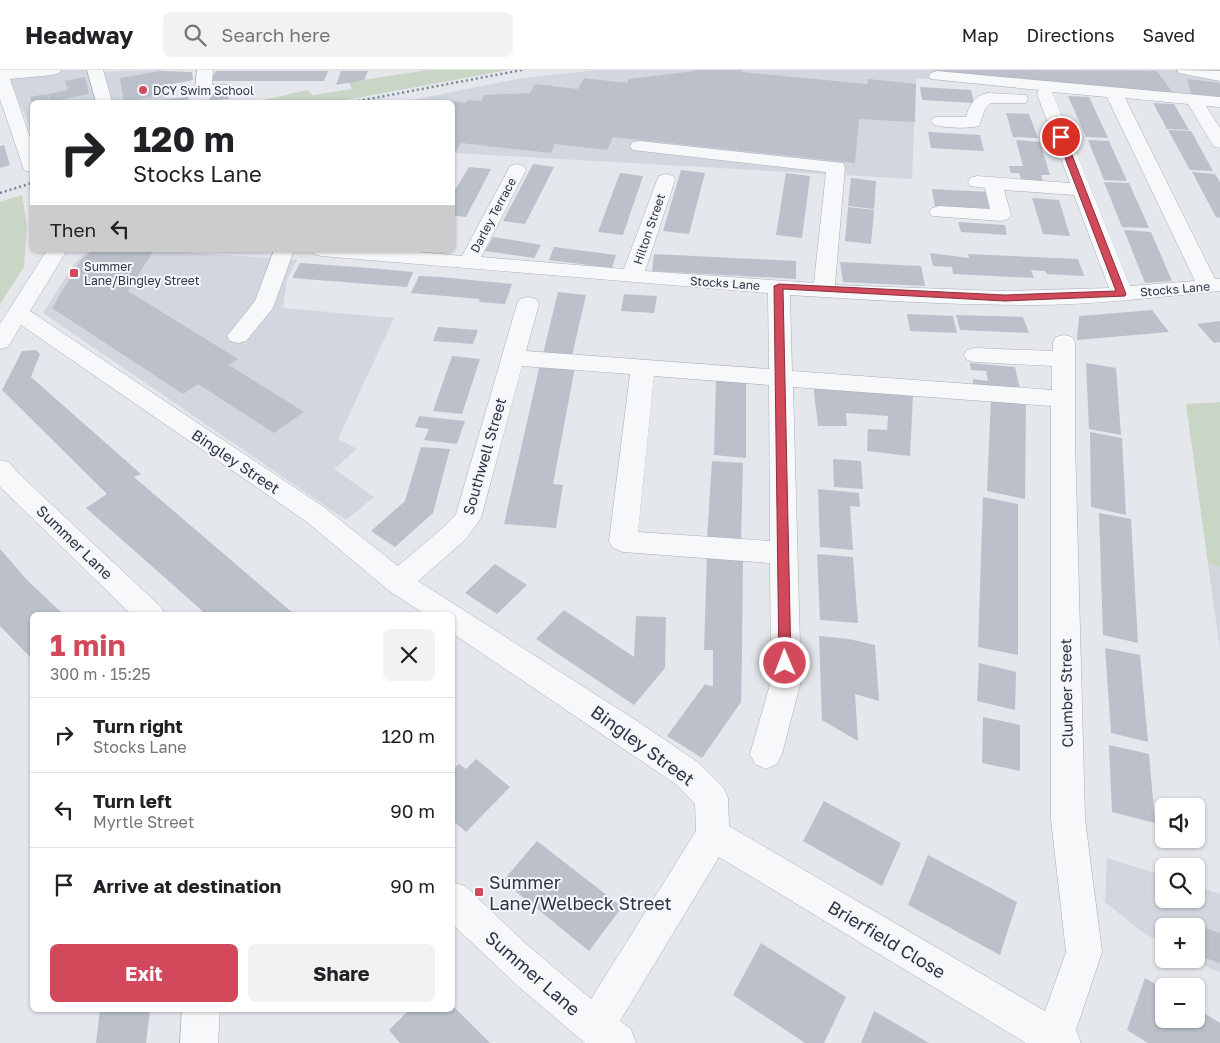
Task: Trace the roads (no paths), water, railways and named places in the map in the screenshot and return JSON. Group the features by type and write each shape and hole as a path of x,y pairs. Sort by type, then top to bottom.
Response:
{"street":[{"path":"95,70 103,100"},
{"path":"205,70 203,96 223,89"},
{"path":"1185,70 1220,76"},
{"path":"30,162 21,134 6,108 0,75 54,75"},
{"path":"936,76 1220,102"},
{"path":"1114,92 1214,286"},
{"path":"940,121 973,122 977,107 987,98 1046,98 1122,294"},
{"path":"1194,100 1220,143"},
{"path":"0,138 21,134"},
{"path":"639,146 836,166 833,179 824,290"},
{"name":"Darley Terrace","path":"469,261 517,170"},
{"name":"Hilton Street","path":"632,278 666,180"},
{"path":"939,212 1001,215 985,183 1082,190"},
{"path":"0,342 56,252"},
{"path":"238,336 265,304 283,252"},
{"name":"Stocks Lane","path":"361,252 632,278 824,290 1005,298 1122,294 1214,286"},
{"path":"766,754 786,681 779,286"},
{"name":"Southwell Street","path":"398,582 456,532 468,518 528,304"},
{"name":"Bingley Street","path":"18,313 316,515 398,582 444,612"},
{"name":"Clumber Street","path":"974,355 1064,350 1068,819 1084,952 1058,1041"},
{"path":"513,358 1063,399"},
{"path":"643,368 624,541 783,553"},
{"name":"Summer Lane","path":"3,478 148,612"},
{"name":"Bingley Street","path":"455,619 688,774 711,798 713,835"},
{"path":"606,1035 713,835"},
{"name":"Brierfield Close","path":"713,835 1058,1041"},
{"name":"Summer Lane","path":"455,902 520,964 606,1035"},
{"path":"199,1043 201,1012"}],"railway":[{"path":"364,100 522,70"},
{"path":"0,193 30,184"}],"place":[{"name":"DCY Swim School","path":"143,90"},
{"name":"Summer Lane/Bingley Street","path":"74,273"},
{"name":"Summer Lane/Welbeck Street","path":"479,892"}]}
